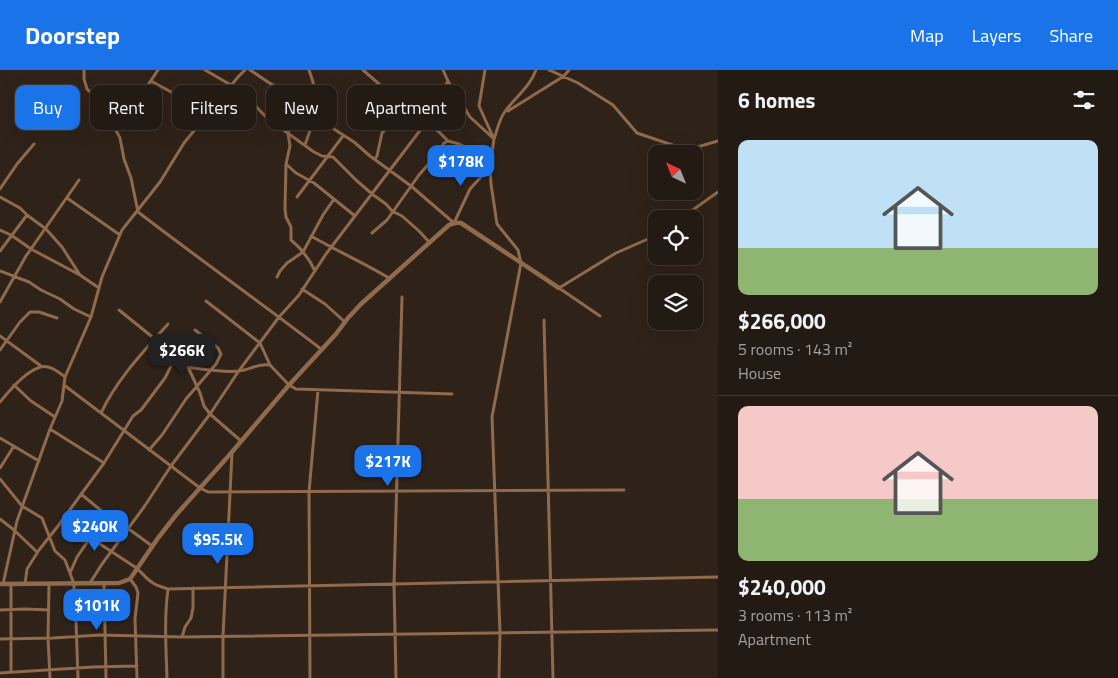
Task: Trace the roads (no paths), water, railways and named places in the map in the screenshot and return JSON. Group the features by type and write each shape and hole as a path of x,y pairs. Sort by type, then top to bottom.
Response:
{"street":[{"path":"84,70 87,88 102,104 120,138 138,212 322,350"},
{"path":"148,85 158,70"},
{"path":"205,70 232,85 245,70"},
{"path":"250,70 273,85"},
{"path":"309,70 313,85"},
{"path":"363,70 380,85"},
{"path":"443,70 448,82 470,116 494,139"},
{"path":"485,70 479,106 494,139"},
{"path":"499,678 500,633 492,417 521,263 518,250 497,224 490,184 490,167 494,139 503,114 520,96 536,70"},
{"path":"550,70 578,83 613,105 637,133 687,150 718,141"},
{"path":"503,114 564,76 569,70"},
{"path":"151,81 172,92"},
{"path":"256,106 268,119 314,152 322,156 333,157 372,194 386,204 392,212 402,216 430,243"},
{"path":"195,130 184,143 160,182 122,230 102,277 91,316 65,377 62,401 16,521 2,584 119,584 130,579 163,531 361,304 449,225 461,223 600,316"},
{"path":"289,130 290,146 286,164 284,209 290,227 291,240 310,260 315,270"},
{"path":"305,145 310,130"},
{"path":"335,130 354,142 411,186 454,223"},
{"path":"375,160 384,130"},
{"path":"89,584 238,372 419,130"},
{"path":"436,130 448,141 460,144 491,158"},
{"path":"297,197 343,136"},
{"path":"372,233 386,220 444,143 448,141"},
{"path":"0,189 17,164 34,144"},
{"path":"286,164 355,216"},
{"path":"454,223 470,189 490,167"},
{"path":"0,302 31,249 79,180"},
{"path":"693,210 718,192"},
{"path":"0,197 20,208 46,229 62,247 80,276"},
{"path":"67,198 120,235"},
{"path":"277,276 287,264 303,252 310,236 334,199"},
{"path":"0,251 27,215"},
{"path":"0,230 99,288"},
{"path":"310,236 390,279"},
{"path":"558,288 616,254 648,240"},
{"path":"0,271 29,282 74,309 91,316"},
{"path":"302,289 325,304 345,322"},
{"path":"396,678 394,584 402,297"},
{"path":"206,301 260,343 270,365 289,385 296,389 452,394"},
{"path":"119,310 188,367 204,406 210,414 241,441"},
{"path":"0,350 20,322 30,312 39,312 57,318"},
{"path":"544,320 553,678"},
{"path":"101,413 107,400 129,368 168,324"},
{"path":"149,450 162,435 186,399 216,364 221,354 218,348 195,330"},
{"path":"0,336 41,366 50,367 65,377"},
{"path":"25,584 27,569 37,553 104,464 133,416 141,410 161,384 176,356"},
{"path":"188,367 238,372 256,366 270,365"},
{"path":"0,402 14,385 41,366"},
{"path":"14,385 31,401 55,417"},
{"path":"64,385 200,488 208,492 624,490"},
{"path":"310,678 309,492 318,390"},
{"path":"50,429 104,464"},
{"path":"0,438 39,461"},
{"path":"0,468 14,446"},
{"path":"223,678 223,636 232,452"},
{"path":"0,479 22,506 42,518 55,550 65,560 74,584 78,678"},
{"path":"81,494 106,515 152,546"},
{"path":"70,573 78,557 106,515"},
{"path":"63,519 137,569 154,584 168,589 718,577"},
{"path":"0,520 14,530 37,553"},
{"path":"130,579 138,593 135,619 137,678"},
{"path":"11,584 11,672"},
{"path":"49,584 48,638 50,678"},
{"path":"104,584 106,678"},
{"path":"182,637 185,627 191,618 193,588"},
{"path":"167,678 166,600 168,589"},
{"path":"0,610 49,610"},
{"path":"0,639 106,635 182,637 718,630"},
{"path":"0,673 78,667 136,666"}]}
